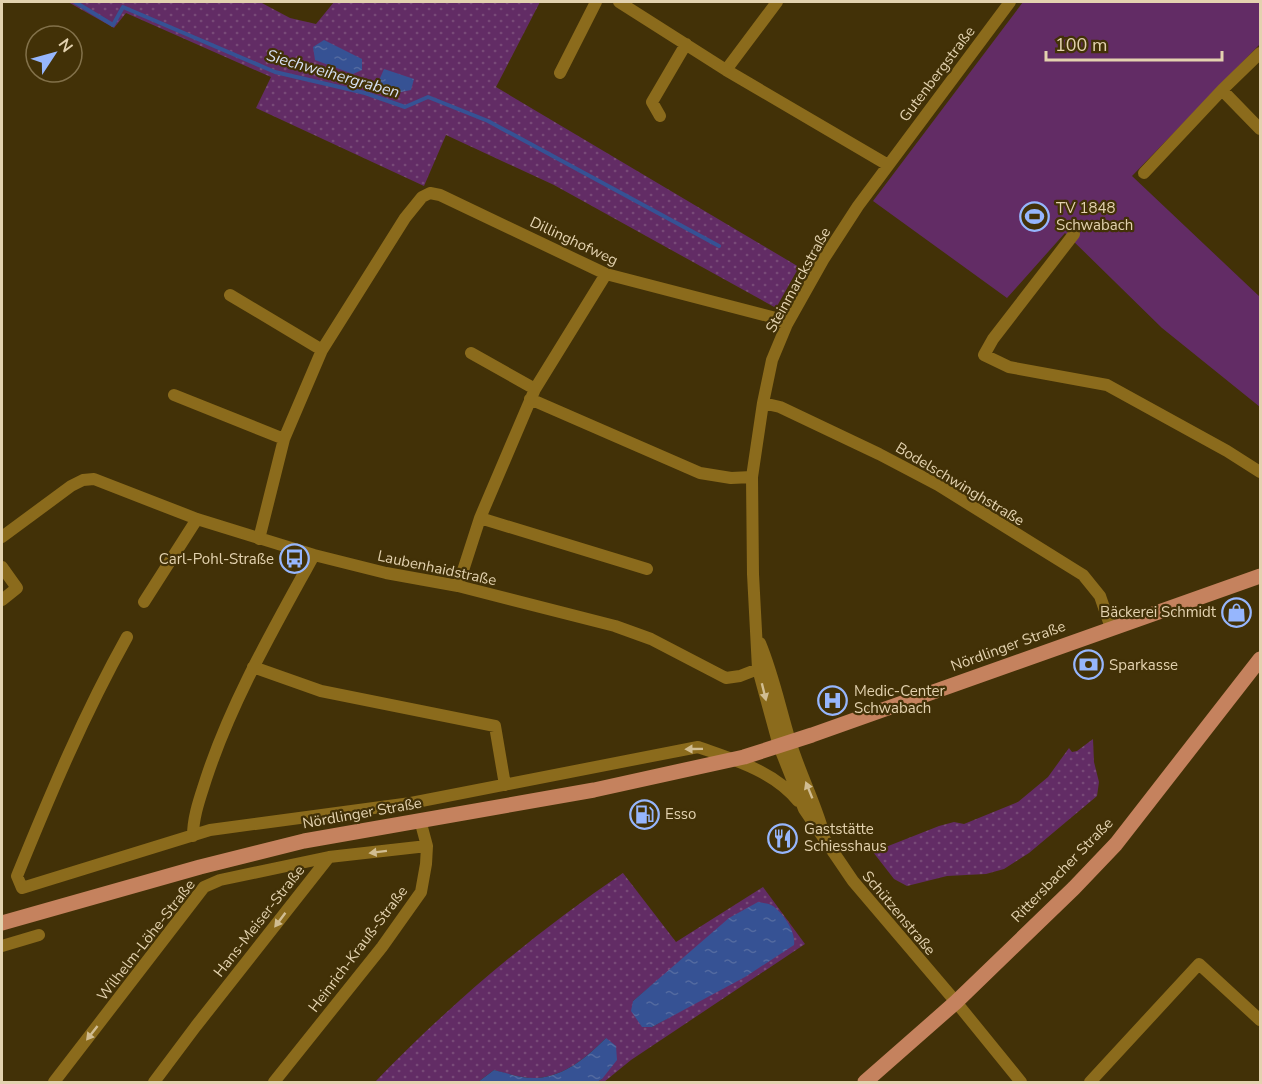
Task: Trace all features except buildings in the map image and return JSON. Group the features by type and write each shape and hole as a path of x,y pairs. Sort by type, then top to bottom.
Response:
{"main road":[{"name":"Nördlinger Straße","path":"2,922 200,867 304,841 594,790 734,759 784,744 1111,628 1257,580"},
{"name":"Rittersbacher Straße","path":"865,1083 956,1002 1116,844 1260,659"}],"street":[{"path":"560,73 596,2"},
{"path":"619,2 726,70 888,165"},
{"path":"726,70 777,2"},
{"name":"Gutenbergstraße","path":"888,165 1010,2"},
{"path":"660,116 652,102 686,44"},
{"path":"1144,173 1222,90 1260,54"},
{"path":"1222,90 1260,129"},
{"name":"Steinmarckstraße","path":"784,744 758,669 753,574 752,477 763,403 772,360 788,324 823,260 888,165"},
{"name":"Dillinghofweg","path":"322,350 405,218 422,196 430,193 440,195 606,274 772,317 788,324"},
{"path":"1074,234 993,339 984,355 1009,367 1107,385 1227,451 1260,472"},
{"path":"458,586 480,518 533,394 606,274"},
{"path":"230,295 322,350 284,439 259,539"},
{"path":"471,353 533,394 700,473 731,478 752,477"},
{"path":"174,395 284,439"},
{"name":"Bodelschwinghstraße","path":"763,403 780,407 938,485 1083,575 1100,596 1111,628"},
{"name":"Laubenhaidstraße","path":"2,537 71,486 83,480 94,479 197,519 314,555 386,573 458,586 615,626 651,639 726,678 758,669"},
{"path":"480,518 647,569"},
{"path":"144,602 197,519"},
{"path":"193,836 193,821 212,762 253,667 314,555"},
{"path":"2,567 17,588 2,600"},
{"name":"Steinmarckstraße","path":"758,636 768,661 784,744"},
{"name":"Nördlinger Straße","path":"127,637 101,683 40,818 17,876 22,888 210,830 411,803 698,747 734,759"},
{"path":"253,667 321,691 495,726 506,785"},
{"name":"Schützenstraße","path":"784,744 804,809"},
{"name":"Schützenstraße","path":"784,744 812,797 825,839"},
{"name":"Schützenstraße","path":"734,759 774,780 793,795 852,881 956,1002 1021,1083"},
{"name":"Heinrich-Krauß-Straße","path":"274,1083 382,947 421,892 427,846 420,820"},
{"path":"329,857 427,846"},
{"name":"Wilhelm-Löhe-Straße","path":"54,1083 204,887 220,880 329,857"},
{"name":"Hans-Meiser-Straße","path":"154,1083 329,857"},
{"path":"2,946 39,934"},
{"path":"1090,1083 1199,964 1260,1020"}],"shaded area":[{"path":"68,2 260,2 290,18 316,24 334,2 540,2 496,87 799,267 776,308 554,185 446,135 424,186 256,108 271,77 126,13 114,28"},
{"name":"TV 1848 Schwabach","path":"1023,2 1260,2 1260,44 1132,176 1260,297 1260,407 1162,328 1065,233 1007,298 873,201"},
{"path":"1093,739 1094,762 1099,782 1097,796 1029,853 1004,869 986,874 947,876 907,886 894,879 873,852 939,826 954,822 964,824 1018,802 1048,777 1069,748 1072,752 1077,751"},
{"path":"623,873 676,942 763,887 805,944 631,1060 604,1082 597,1082 602,1079 606,1038 575,1064 557,1074 537,1078 515,1076 494,1070 478,1082 375,1082 403,1053 493,971","holes":["658,980 696,1002 652,1027 633,1001"]}],"water":[{"path":"324,40 362,59 362,70 353,74 315,60 313,47"},
{"path":"384,69 414,79 411,90 391,94 377,85"},
{"path":"758,902 777,909 791,929 794,945 745,977 652,1027 642,1027 631,1011 633,1001 729,918"},
{"path":"606,1038 616,1046 617,1060 597,1082 478,1082 494,1070 532,1078 557,1074 583,1058"}],"waterway":[{"name":"Siechweihergraben","path":"75,2 113,25 123,7 275,72 365,93 405,107 428,97 488,121 719,246"}],"place":[{"name":"TV 1848 Schwabach","path":"1035,217"},
{"name":"Carl-Pohl-Straße","path":"295,559"},
{"name":"Bäckerei Schmidt","path":"1237,612"},
{"name":"Sparkasse","path":"1088,665"},
{"name":"Medic-Center Schwabach","path":"833,700"},
{"name":"Esso","path":"644,814"},
{"name":"Gaststätte Schiesshaus","path":"783,838"}]}
